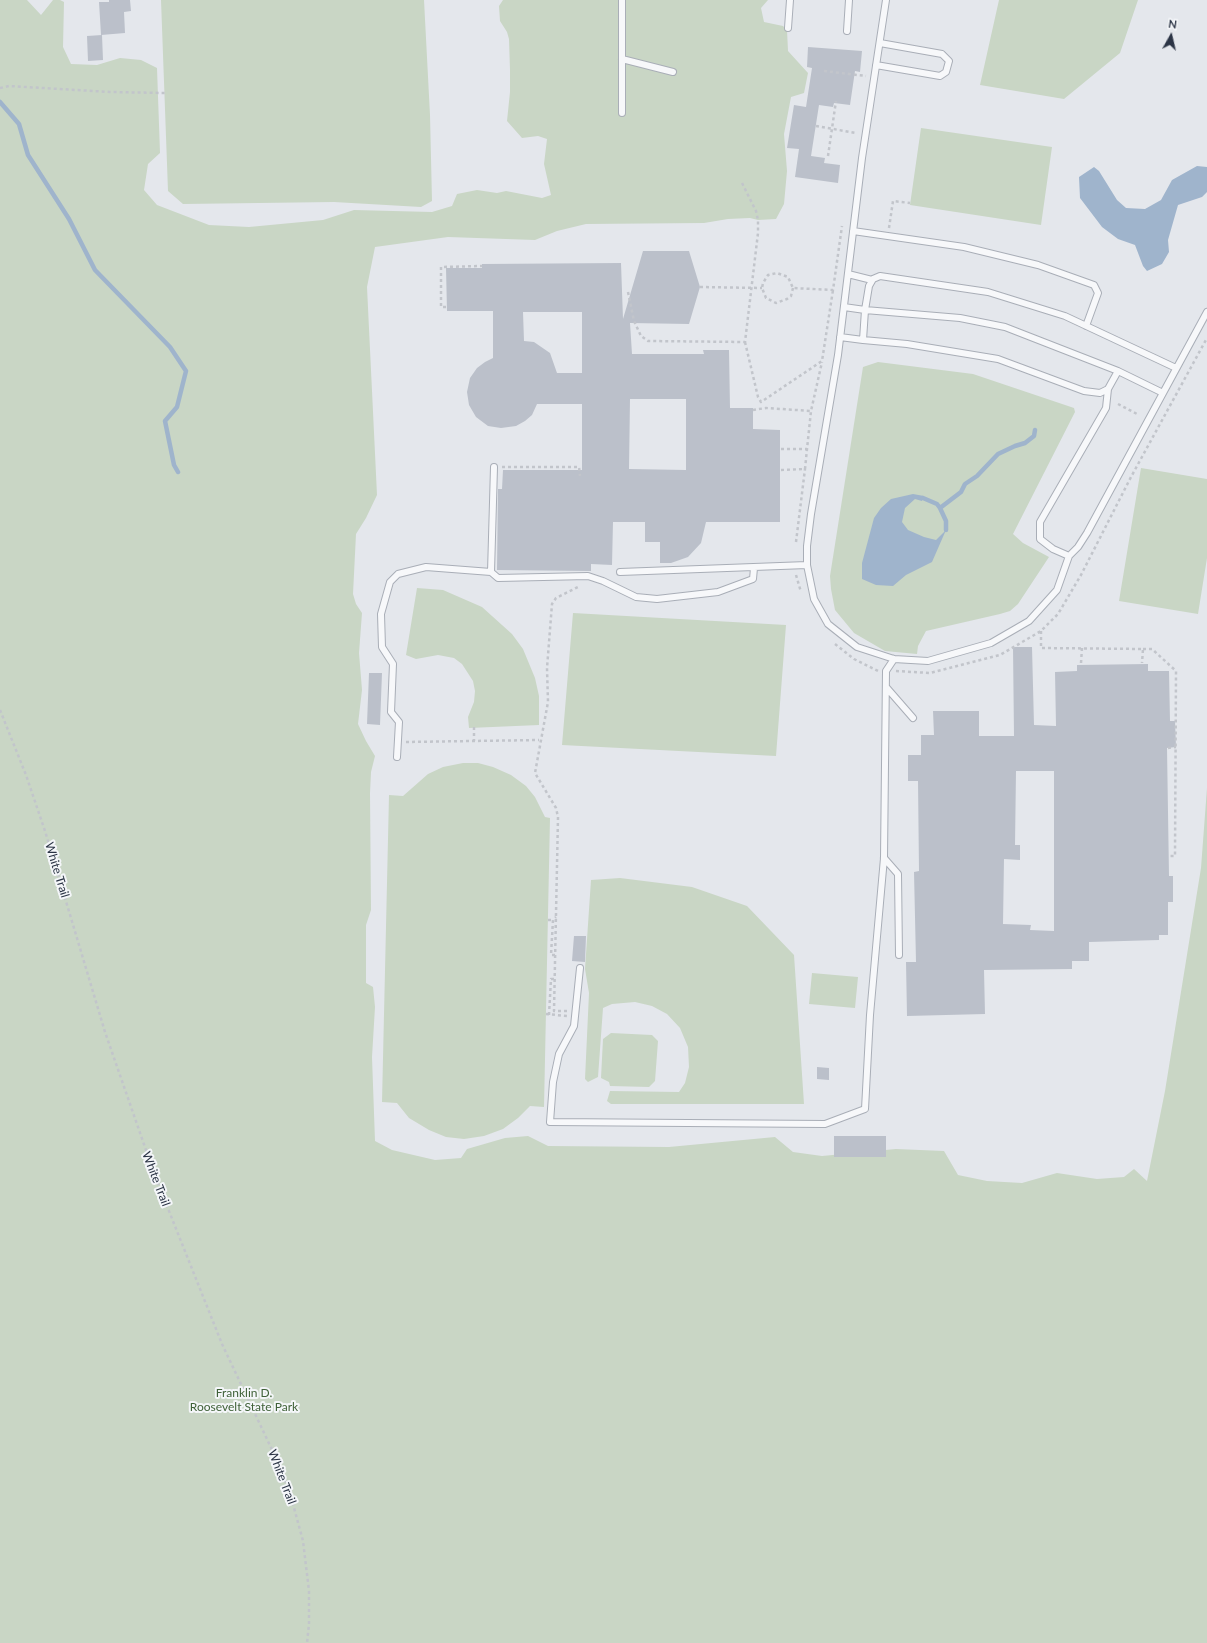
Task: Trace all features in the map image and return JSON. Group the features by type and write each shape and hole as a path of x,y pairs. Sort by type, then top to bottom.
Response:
{"lane":[{"path":"622,0 622,113"},
{"path":"788,28 790,0"},
{"path":"847,31 849,0"},
{"path":"886,0 853,231 838,355 811,514 807,565 814,599 828,624 857,648 894,659 928,661 991,643 1029,621 1057,590 1069,556 1078,547 1087,533 1207,312"},
{"path":"876,65 940,76 946,72 949,61 942,54 880,43"},
{"path":"622,59 673,72"},
{"path":"853,231 964,247 1031,263 1094,285 1098,293 1086,326"},
{"path":"848,274 872,280"},
{"path":"863,340 865,310 869,286 872,280 880,276 988,292 1065,316 1176,368"},
{"path":"844,307 960,318 1005,327 1118,372 1163,393"},
{"path":"840,337 907,344 998,359 1084,391 1100,393 1108,390"},
{"path":"1069,556 1053,549 1040,539 1040,522 1106,408 1108,390 1118,372"},
{"path":"491,572 494,467"},
{"path":"620,572 807,565"},
{"path":"397,757 399,722 391,712 393,664 382,647 382,614 390,582 398,574 426,567 491,572 498,578 588,576 603,581 636,597 657,599 718,592 753,579 754,568"},
{"path":"580,968 574,1026 559,1054 553,1082 550,1122 825,1124 865,1109 870,1015 884,858 886,671 894,659"},
{"path":"886,687 912,718"},
{"path":"884,858 898,874 899,956"}],"path":[{"path":"824,70 866,76"},
{"path":"865,83 867,70"},
{"path":"0,88 8,86 110,92 165,93"},
{"path":"828,156 836,101"},
{"path":"816,126 856,133"},
{"path":"855,141 858,126"},
{"path":"742,183 756,211 758,220 752,287 744,342 758,397 766,408"},
{"path":"888,236 893,201 910,203"},
{"path":"781,470 804,469 811,411 822,361 843,219"},
{"path":"446,307 440,307 441,267 482,266"},
{"path":"778,273 788,277 793,288 791,296 776,303 766,298 762,288 762,283 768,275 778,273"},
{"path":"700,287 762,288"},
{"path":"793,288 833,290"},
{"path":"628,292 634,321 641,336 648,342 744,342"},
{"path":"762,402 822,361"},
{"path":"1118,404 1138,415"},
{"path":"753,410 766,408 811,411"},
{"path":"781,449 806,449"},
{"path":"494,467 579,467 580,476"},
{"path":"546,1014 570,1016 570,1011 554,1011 558,817 556,808 535,773 548,702 547,668 552,604 556,598 587,582 588,576"},
{"path":"796,576 802,594"},
{"path":"1041,631 1040,648 1152,649 1176,671 1175,856 1168,856"},
{"path":"832,641 854,659 878,671 930,673"},
{"path":"1081,663 1082,648"},
{"path":"1142,663 1143,649"},
{"path":"878,671 879,675"},
{"name":"White Trail","path":"0,710 26,775 45,831 105,1032 153,1169 222,1344 274,1454 290,1494 303,1541 309,1591 309,1624 307,1643"},
{"path":"474,727 474,741"},
{"path":"398,742 540,740"},
{"path":"1168,748 1176,747"},
{"path":"555,955 551,955 553,920 556,917"},
{"path":"548,920 553,920"},
{"path":"550,1015 551,979 555,979"}],"green space":[{"name":"Franklin D. Roosevelt State Park","path":"0,0 27,0 41,15 53,0 60,0 64,2 63,47 71,64 97,65 120,58 141,60 157,68 160,153 148,164 144,190 157,205 209,225 249,227 323,220 354,210 432,212 452,206 457,194 477,190 497,193 506,191 542,198 551,195 544,164 547,139 538,136 522,138 507,121 510,92 509,39 507,32 500,21 499,6 503,0 768,0 761,8 764,22 783,26 787,30 788,51 808,73 804,93 791,97 784,134 787,171 784,204 776,219 728,219 704,223 586,224 557,231 535,240 448,237 375,247 367,287 377,495 366,518 356,534 353,594 356,604 362,613 359,653 362,690 358,724 375,756 371,772 370,793 371,910 366,925 366,983 373,987 375,1007 372,1057 375,1141 392,1150 435,1160 461,1158 467,1149 505,1138 528,1136 548,1146 669,1147 775,1137 793,1152 822,1156 896,1149 944,1151 958,1175 987,1181 1022,1183 1057,1173 1097,1179 1124,1177 1134,1169 1147,1181 1165,1091 1201,868 1207,788 1207,1643 0,1643"},
{"path":"161,0 424,0 430,115 432,201 421,207 334,202 183,204 168,191"},
{"path":"999,0 1138,0 1120,53 1064,99 980,85"},
{"path":"921,128 1052,147 1041,225 910,205"},
{"path":"878,362 973,374 1074,408 1075,412 1013,534 1023,543 1049,557 1018,604 1010,611 926,631 918,646 917,654 885,651 854,633 835,610 831,589 830,576 863,367"},
{"path":"1141,468 1207,479 1207,558 1198,614 1119,601"},
{"path":"417,588 443,590 482,607 512,634 523,649 535,678 539,696 539,725 469,728 468,717 474,702 475,691 473,681 462,664 454,658 438,655 416,659 406,655"},
{"path":"573,613 786,625 776,756 562,745"},
{"path":"463,763 478,763 493,767 511,775 526,786 535,797 545,817 550,818 544,1107 530,1106 518,1118 503,1129 484,1136 464,1139 446,1137 429,1130 409,1118 397,1103 382,1102 389,795 403,796 428,774 443,767"},
{"path":"620,878 692,887 747,906 794,955 804,1104 611,1104 607,1101 610,1091 679,1092 685,1083 689,1067 688,1047 680,1028 667,1014 652,1006 635,1002 612,1004 603,1008 598,1077 588,1082 585,1079 589,993 585,969 591,880"},
{"path":"812,973 858,977 855,1008 809,1004"},
{"path":"611,1033 652,1035 658,1041 655,1081 649,1087 610,1086 609,1082 601,1078 603,1039"}],"water":[{"path":"1197,166 1207,167 1207,192 1202,197 1178,205 1168,240 1169,252 1162,264 1147,271 1143,266 1135,245 1118,239 1102,227 1080,198 1079,177 1094,167 1099,171 1117,200 1126,208 1145,209 1161,200 1172,180"},
{"path":"913,494 924,496 922,501 915,499 905,508 902,522 908,530 924,537 936,540 946,530 932,562 906,575 893,586 876,585 862,579 862,563 874,518 881,508 891,499"}],"building":[{"path":"109,0 130,0 131,11 124,12 125,33 101,35 99,2 109,2"},
{"path":"102,35 103,60 88,61 87,36"},
{"path":"808,47 862,51 860,72 855,71 850,105 834,103 833,107 819,105 811,156 825,158 824,163 840,165 838,183 795,177 799,149 787,148 794,105 806,107 812,68 807,67"},
{"path":"643,251 689,251 700,287 689,324 630,323 632,354 704,354 703,350 729,350 730,408 753,408 753,429 780,430 780,522 706,522 701,543 688,557 671,563 660,563 660,542 645,542 645,522 613,522 612,565 591,564 591,571 497,570 498,489 502,489 503,470 582,470 582,404 537,404 532,415 525,421 516,426 501,428 488,426 476,417 469,405 467,392 470,378 477,368 493,358 493,311 447,311 446,268 482,268 482,264 621,263 623,319","holes":["523,312 582,312 582,373 557,373 550,353 534,342 524,341","630,399 686,399 686,470 629,469"]},
{"path":"1013,647 1032,647 1034,725 1056,726 1055,672 1077,671 1077,665 1148,664 1148,671 1169,671 1170,721 1175,721 1176,747 1167,748 1169,876 1173,876 1173,902 1168,902 1168,935 1159,935 1159,940 1089,942 1089,961 1072,961 1072,969 984,970 985,1014 907,1016 906,962 916,962 914,872 919,871 918,781 908,781 908,755 921,755 921,735 934,735 933,711 979,711 979,736 1014,736","holes":["1016,771 1054,771 1054,931 1030,930 1031,925 1003,924 1004,859 1020,860 1020,845 1015,845"]},
{"path":"369,673 382,673 380,725 367,724"},
{"path":"574,936 586,936 585,962 572,961"},
{"path":"817,1067 829,1068 829,1080 817,1079"},
{"path":"834,1136 886,1136 886,1157 834,1157"}],"waterway":[{"path":"0,102 19,124 28,155 69,219 95,270 170,347 186,371 177,407 165,421 174,465 178,472"},
{"path":"940,508 961,492 965,484 977,476 998,454 1025,443 1034,436 1035,430"},
{"path":"923,498 937,504 940,508 946,521 946,530"}]}
